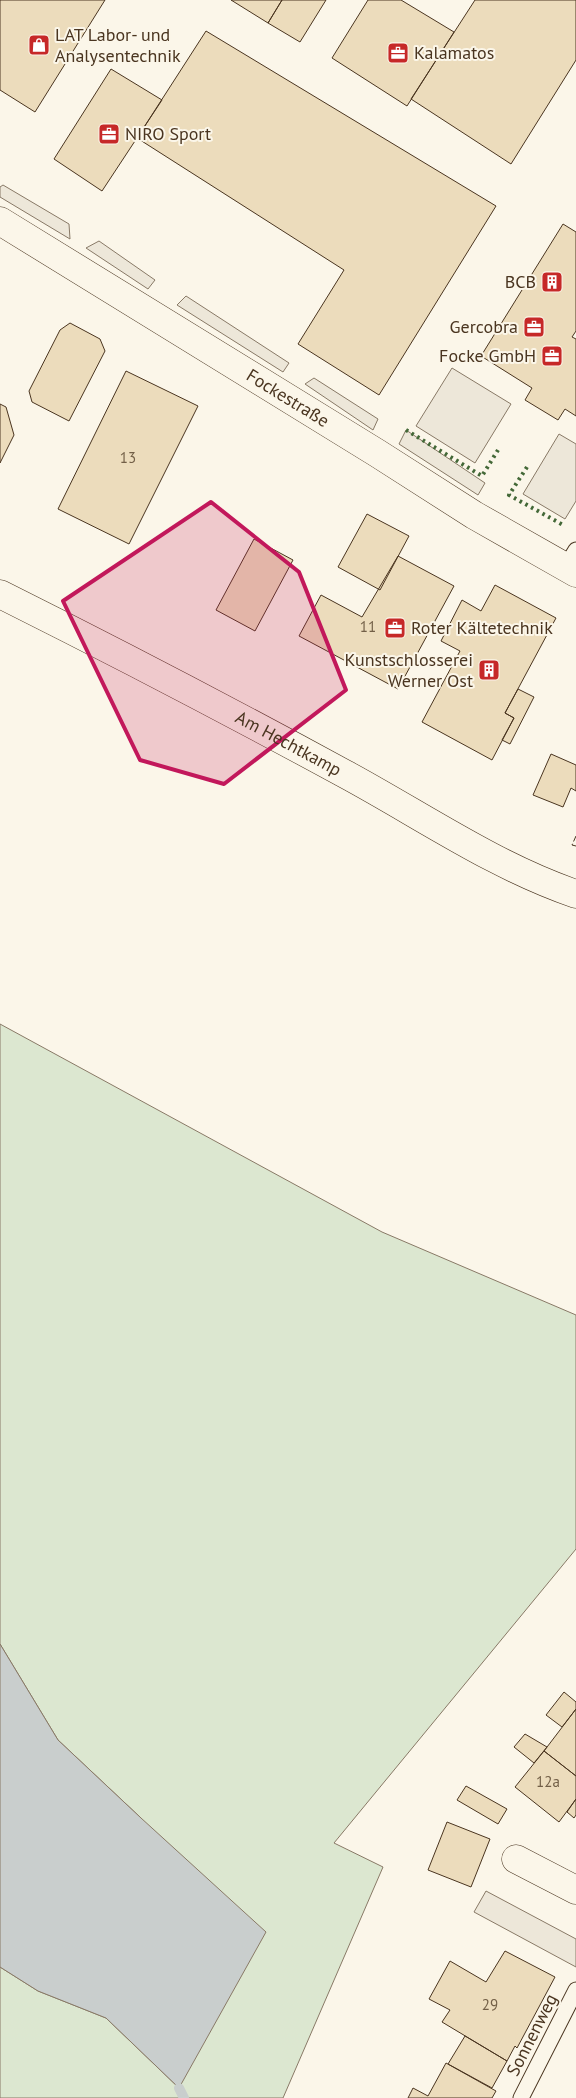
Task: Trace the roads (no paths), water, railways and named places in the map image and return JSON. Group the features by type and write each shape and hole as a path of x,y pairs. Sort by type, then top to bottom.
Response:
{"street":[{"name":"Fockestraße","path":"0,221 369,448 474,515 572,564"},
{"name":"Am Hechtkamp","path":"0,594 346,774 480,850 551,886 576,894"},
{"path":"516,1859 576,1890"}],"lane":[{"name":"Sonnenweg","path":"521,2098 576,1990"}],"waterway":[{"path":"179,2088 184,2098"}],"place":[{"name":"LAT Labor- und Analysentechnik","path":"39,45"},
{"name":"Kalamatos","path":"398,53"},
{"name":"NIRO Sport","path":"109,134"},
{"name":"BCB","path":"552,282"},
{"name":"Gercobra","path":"534,327"},
{"name":"Focke GmbH","path":"552,356"},
{"name":"Roter Kältetechnik","path":"395,628"},
{"name":"Kunstschlosserei Werner Ost","path":"489,670"}]}
